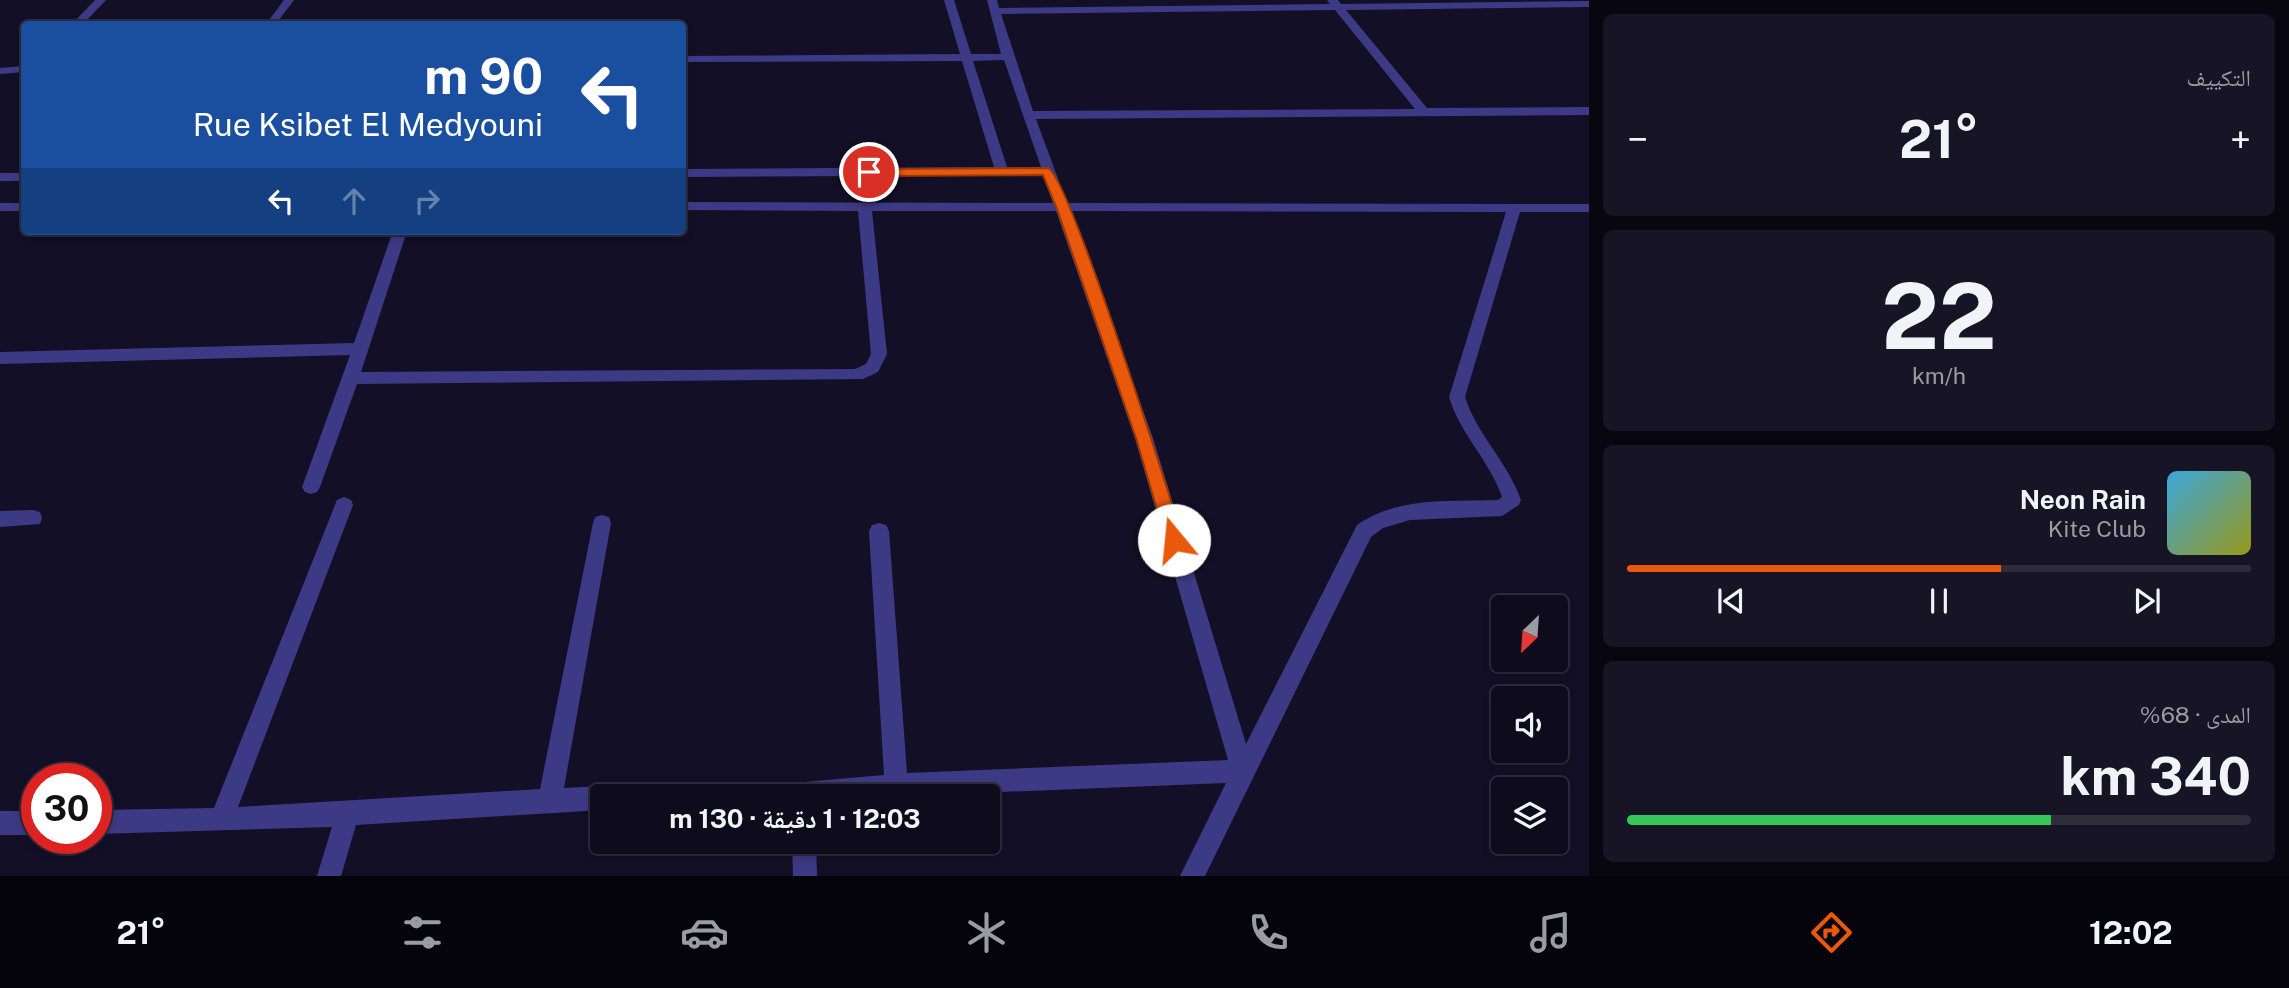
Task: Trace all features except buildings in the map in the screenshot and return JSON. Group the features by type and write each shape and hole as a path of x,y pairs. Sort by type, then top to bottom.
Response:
{"street":[{"path":"81,21 101,0"},
{"path":"273,21 289,0"},
{"path":"949,0 1002,172"},
{"path":"1243,771 1144,438 1008,57 994,6 1414,2 1589,4"},
{"path":"1335,3 1423,111"},
{"path":"686,60 1008,57"},
{"path":"0,71 21,69"},
{"path":"1029,115 1589,111"},
{"path":"686,173 1048,171"},
{"path":"0,177 21,177"},
{"path":"686,206 1064,209 1589,208"},
{"path":"351,378 857,375 872,368 879,354 865,206"},
{"path":"0,207 21,207"},
{"path":"1192,876 1364,531 1374,521 1394,513 1502,508 1512,500 1508,485 1460,412 1457,397 1514,208"},
{"path":"311,487 399,235"},
{"path":"0,358 360,349"},
{"path":"221,820 344,505"},
{"path":"0,519 33,518"},
{"path":"550,799 602,523"},
{"path":"878,531 897,784"},
{"path":"922,784 1243,771"},
{"path":"112,822 348,814 590,798"},
{"path":"330,876 348,814"},
{"path":"0,823 21,823"},
{"path":"804,854 805,876"}],"route":[{"path":"869,172 1048,171 1064,209 1144,438 1174,540"}]}
